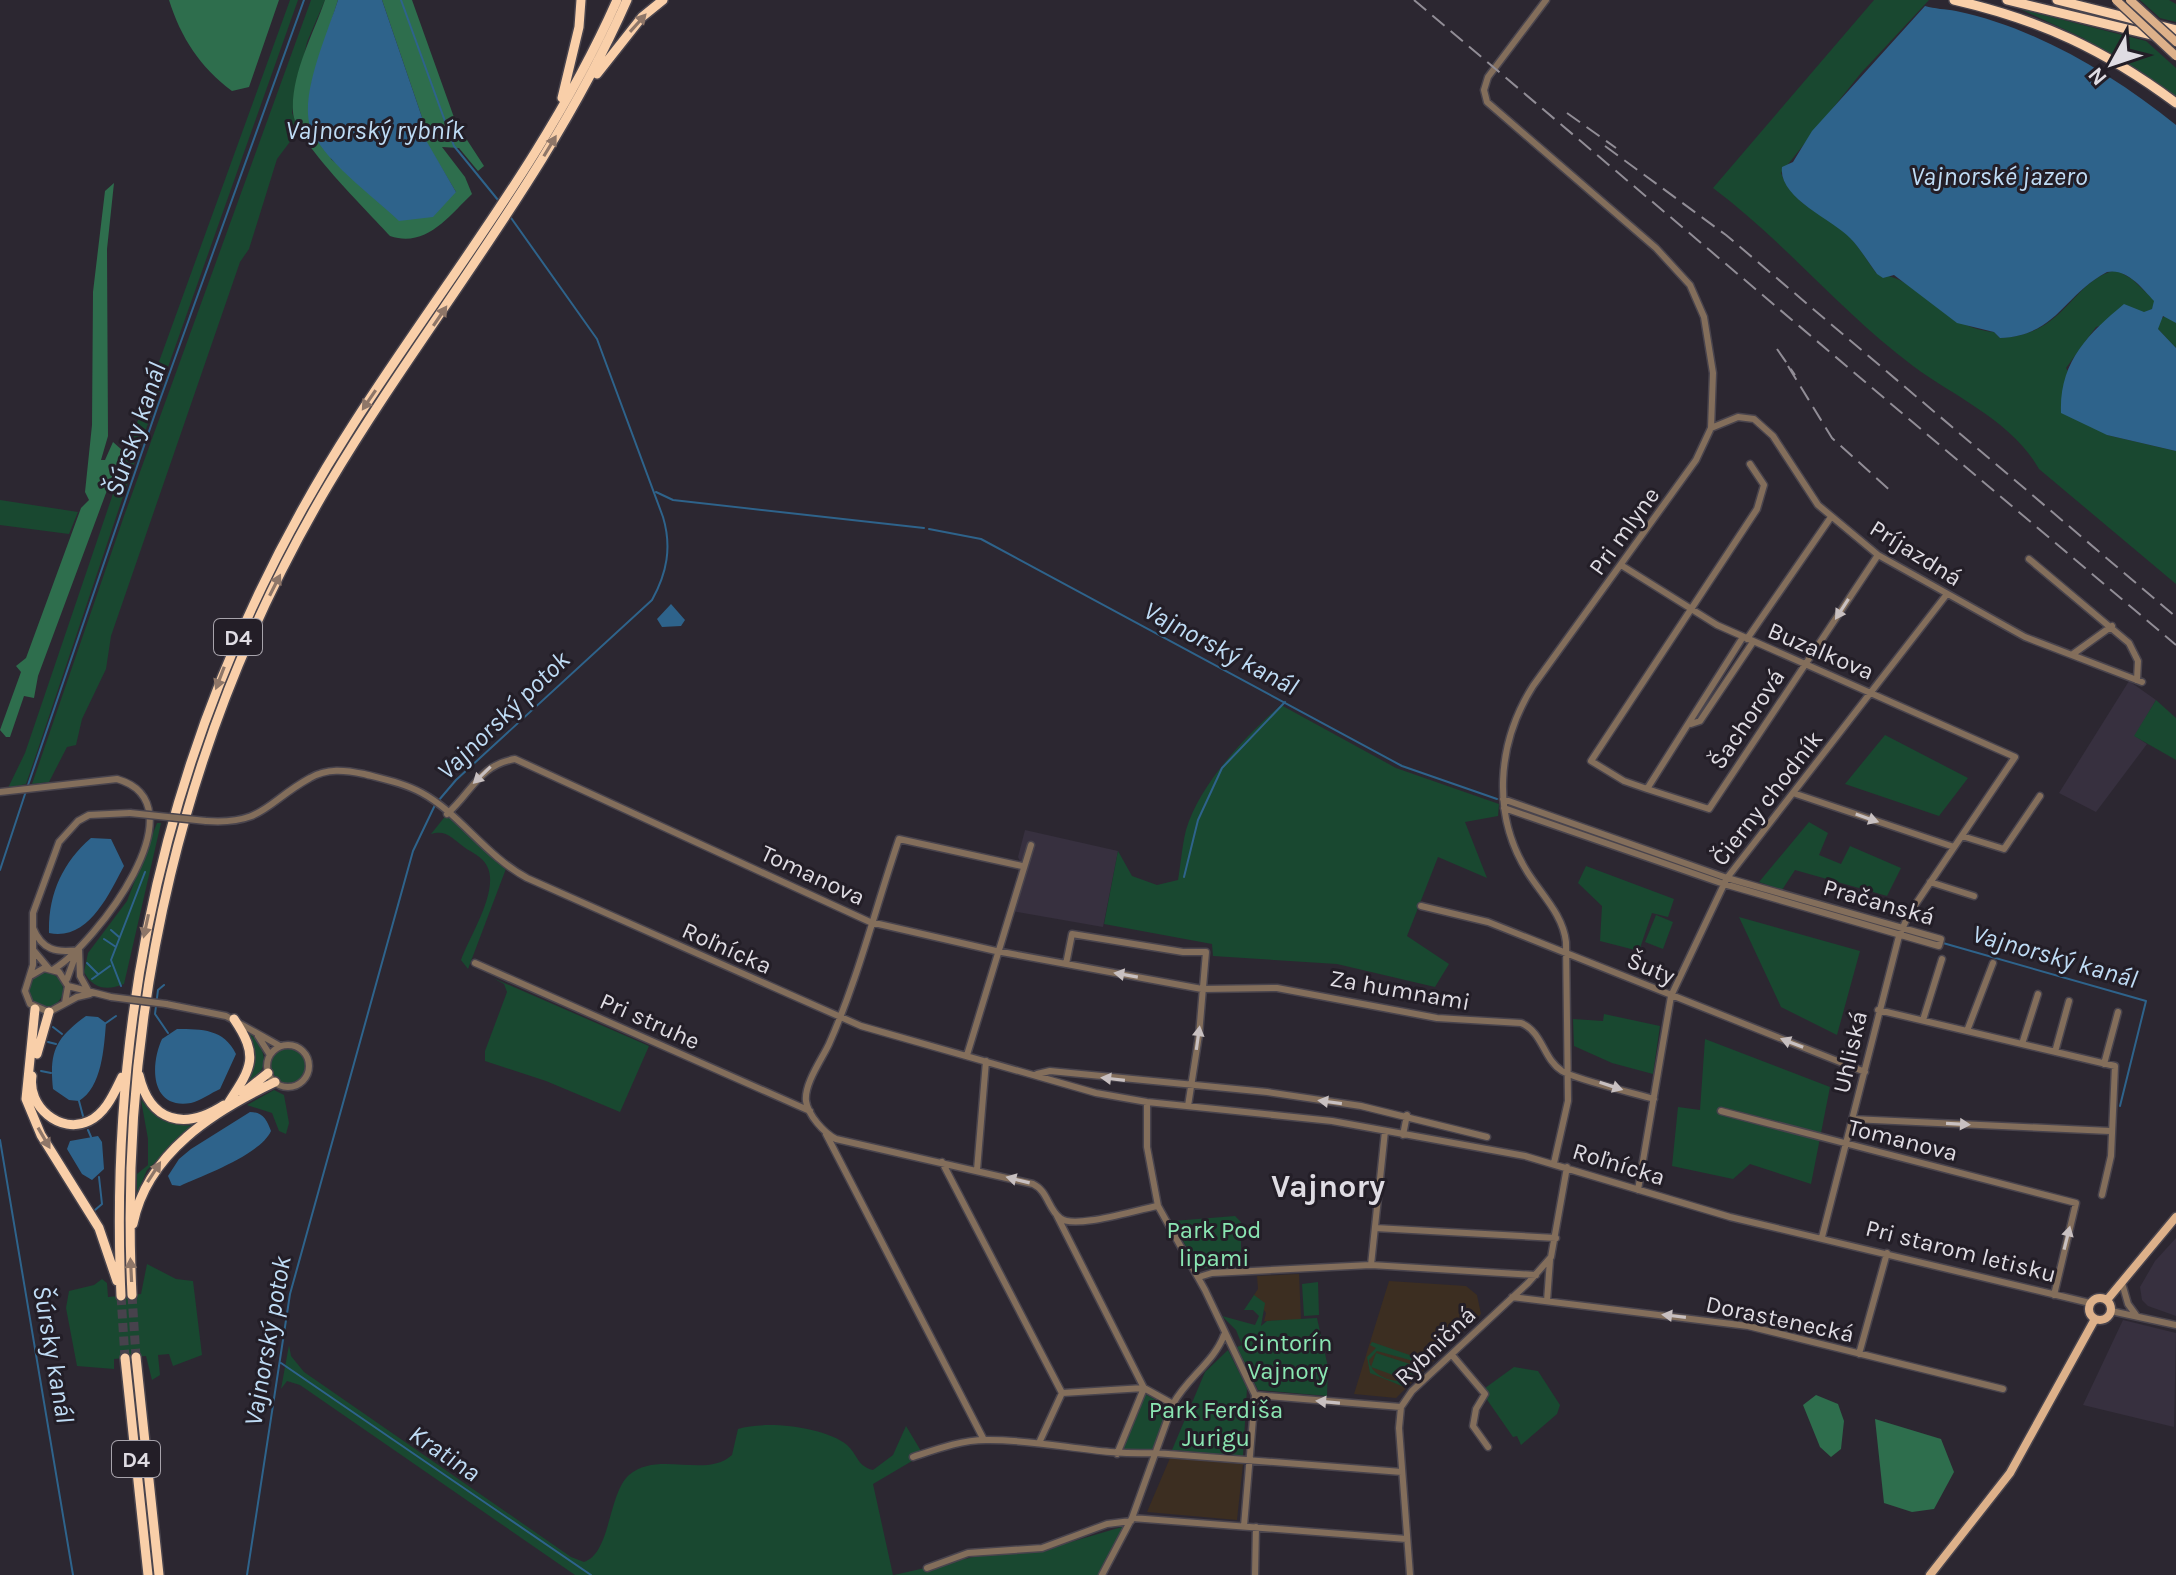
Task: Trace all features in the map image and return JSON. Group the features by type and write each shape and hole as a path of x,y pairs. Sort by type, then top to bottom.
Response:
{"highway":[{"path":"560,106 579,27 581,0"},
{"name":"D4","path":"126,1295 119,1174 125,1070 142,943 182,783 229,656 282,544 319,479 496,213 560,106 610,16 615,0"},
{"name":"D4","path":"126,1295 136,1064 147,974 178,838 209,737 268,597 329,484 518,201 582,92 627,0"},
{"path":"582,92 642,17 663,0"},
{"path":"1954,0 2059,31 2119,63 2176,103"},
{"path":"2007,0 2176,42"},
{"path":"2057,0 2176,30"},
{"path":"35,1009 26,1099 41,1135 99,1228 126,1295"},
{"path":"49,1012 31,1082 35,1098 51,1118 74,1125 98,1116 125,1070"},
{"path":"229,1102 251,1059 248,1039 234,1019"},
{"path":"136,1064 147,1100 166,1117 190,1120 272,1078"},
{"path":"129,1244 140,1196 159,1163 193,1132 272,1078"},
{"name":"D4","path":"136,1357 159,1575"},
{"name":"D4","path":"125,1358 148,1575"}],"main road":[{"path":"2116,0 2176,56"},
{"path":"2130,0 2176,42"},
{"path":"2090,1303 2089,1313 2095,1319 2104,1319 2111,1311 2107,1300 2176,1217"},
{"name":"Pri starom letisku","path":"2090,1303 2098,1297 2107,1300"},
{"path":"1930,1575 1979,1516 2019,1459 2095,1319"}],"street":[{"name":"Pri mlyne","path":"1546,0 1488,77 1484,90 1487,102 1656,248 1690,285 1704,317 1712,353 1711,428 1696,460 1519,709 1508,741 1504,808 1521,863 1563,925 1566,953 1566,1110 1554,1163"},
{"name":"Príjazdná","path":"1711,428 1738,417 1761,424 1773,436 1807,491 1831,517 1878,555 2025,637 2140,681 2135,653 2112,626"},
{"path":"1750,464 1764,485 1764,495 1591,761 1624,781 1647,789 1691,724 1700,721 1748,639 1831,517"},
{"name":"Šachorová","path":"1647,789 1709,809 1878,555"},
{"path":"2029,559 2112,626 2073,654"},
{"name":"Buzalkova","path":"1621,565 1690,610 1748,639 2015,757"},
{"name":"Čierny chodník","path":"1638,1190 1671,996 1726,881 1947,594"},
{"name":"Uhliská","path":"1822,1237 1878,1010 1901,932 1930,882 2015,757"},
{"name":"Tomanova","path":"447,814 481,772 500,761 515,759 870,922 996,951 1202,989"},
{"name":"Roľnícka","path":"32,925 54,852 69,829 89,815 111,811 206,821 242,821 254,817 313,776 336,770 388,780 432,800 521,874 870,1029 1072,1086 1143,1101 1319,1120 1554,1163 1730,1217 1822,1237"},
{"path":"0,792 117,779 142,793 150,813 148,835 126,888 116,907 79,950 69,967 65,1003"},
{"path":"1793,793 1954,847"},
{"path":"1962,836 2004,849 2040,796"},
{"name":"Pračanská","path":"1503,799 1726,881"},
{"name":"Pračanská","path":"1504,808 1726,881 1939,946 1941,939 1901,932"},
{"path":"984,1440 806,1101 808,1089 839,1017 899,839 1022,866"},
{"path":"967,1055 996,951 1031,845"},
{"path":"1930,882 1974,896"},
{"name":"Šuty","path":"1421,906 1488,922 1865,1072"},
{"path":"32,925 48,948 55,952 79,950"},
{"path":"32,925 34,951 26,998 35,1009 49,1012 90,994"},
{"path":"1066,964 1072,934 1206,952 1188,1106"},
{"path":"29,977 35,971 52,969 79,950"},
{"path":"79,950 80,976 90,994"},
{"path":"34,951 68,984 90,994 166,1004 234,1019 280,1046 301,1048 310,1067 299,1084 286,1087 272,1078 270,1055 256,1033"},
{"path":"1923,1020 1942,959"},
{"name":"Pri struhe","path":"475,963 810,1111"},
{"path":"1967,1031 1993,963"},
{"name":"Za humnami","path":"1202,989 1293,990 1437,1018 1521,1023 1533,1030 1552,1061 1567,1073"},
{"path":"2022,1044 2038,994"},
{"path":"2055,1052 2069,1001"},
{"path":"1878,1010 2115,1066 2111,1156 2102,1195"},
{"path":"2104,1064 2118,1012"},
{"path":"270,1055 280,1046"},
{"path":"977,1170 986,1061"},
{"path":"1567,1073 1654,1099"},
{"name":"Roľnícka","path":"1036,1074 1073,1074 1267,1092 1407,1115 1487,1137"},
{"path":"1072,1086 1069,1079 1073,1074"},
{"path":"1141,1082 1147,1147 1158,1206 1199,1277 1255,1395 1244,1526"},
{"name":"Tomanova","path":"1721,1111 2076,1203 2054,1295"},
{"path":"1403,1135 1407,1115"},
{"path":"1852,1119 2110,1131"},
{"path":"1371,1265 1385,1131"},
{"path":"826,1134 1039,1187 1057,1216 1144,1388 1117,1454"},
{"path":"942,1162 1062,1393"},
{"name":"Rybničná","path":"1410,1575 1402,1472 1401,1407 1412,1391 1536,1275 1551,1257 1567,1167"},
{"path":"1057,1216 1072,1223 1158,1206"},
{"path":"1064,1232 1072,1223"},
{"path":"1375,1228 1556,1238"},
{"name":"Pri starom letisku","path":"1822,1237 2090,1303"},
{"path":"1859,1354 1887,1253"},
{"path":"1547,1301 1551,1257"},
{"path":"1199,1277 1243,1271 1371,1265 1536,1275"},
{"path":"2122,1283 2128,1304 2136,1315"},
{"name":"Dorastenecká","path":"1512,1297 1748,1326 2003,1389"},
{"path":"2111,1311 2176,1325"},
{"path":"1102,1575 1132,1520 1173,1404 1182,1387 1216,1352 1224,1335"},
{"path":"1452,1355 1485,1394 1476,1409 1473,1426 1488,1447"},
{"path":"1062,1393 1144,1388 1173,1404"},
{"path":"1039,1443 1062,1393"},
{"path":"1255,1395 1401,1407"},
{"path":"913,1457 949,1445 984,1440 1039,1443 1117,1454 1155,1453 1402,1472"},
{"path":"927,1568 968,1553 1042,1548 1107,1524 1132,1520 1407,1539"},
{"path":"1255,1575 1256,1527"}],"shaded area":[{"path":"2129,681 2156,700 2135,736 2147,744 2096,812 2059,793"},
{"path":"1025,830 1118,851 1103,927 1012,911 1024,870 1018,857"},
{"path":"2176,1238 2176,1316 2148,1306 2142,1300 2140,1287 2155,1261"},
{"path":"1299,1274 1301,1320 1264,1321 1266,1313 1254,1295 1258,1289 1257,1276"},
{"path":"1389,1281 1466,1286 1477,1295 1481,1314 1396,1398 1354,1394"},
{"path":"2123,1320 2176,1333 2174,1427 2083,1405"},
{"path":"1170,1458 1243,1464 1237,1520 1147,1512"}],"green space":[{"path":"169,0 279,0 249,87 232,91 210,72 179,27"},
{"path":"290,0 298,0 139,449 26,784 8,788 25,753 139,417"},
{"path":"311,0 325,0 307,42 292,113 296,122 292,139 277,159 249,249 240,262 111,636 106,669 82,719 76,745 67,747 49,782 32,784 124,516"},
{"path":"325,0 338,0 311,85 331,159 363,186 456,192 426,142 427,132 382,0 412,0 456,123 484,166 478,171 459,148 442,147 465,177 472,194 445,221 425,234 403,239 390,236 318,157 297,124 293,112 295,83"},
{"path":"1874,0 1929,0 1861,73 1781,173 1786,185 1802,202 1850,237 1877,274 1906,284 1959,321 1994,332 2000,338 2022,335 2040,328 2088,285 2116,270 2132,279 2155,301 2152,309 2096,327 2066,368 2107,435 2176,451 2176,584 2039,469 2028,452 1998,423 1887,345 1713,188"},
{"path":"2140,0 2169,0 2176,4 2176,22 2160,18"},
{"path":"2020,9 2146,41 2176,68 2176,99 2083,38"},
{"path":"114,183 107,249 108,436 101,460 105,460 113,442 122,450 38,676 34,698 24,696 10,737 6,737 0,730 21,672 16,666 26,658 81,508 89,500 85,492 92,425 93,292 105,191"},
{"path":"2167,315 2176,323 2176,348 2158,329 2159,320"},
{"path":"0,500 78,512 69,534 0,525"},
{"path":"2156,700 2176,718 2176,760 2134,736"},
{"path":"1281,705 1396,768 1499,804 1498,816 1465,822 1487,878 1438,857 1407,936 1449,964 1435,987 1337,964 1213,956 1212,944 1104,924 1118,851 1132,876 1157,885 1178,880 1186,830 1202,795 1239,746"},
{"path":"1885,735 1968,778 1939,816 1845,784"},
{"path":"447,814 507,866 468,969 461,960 487,900 490,876 487,866 477,855 445,834 431,834"},
{"path":"1809,822 1828,833 1819,855 1841,864 1850,846 1901,868 1887,896 1795,870 1782,890 1759,882"},
{"path":"157,823 161,823 124,984 101,987 84,972 88,953 127,901"},
{"path":"1586,866 1674,899 1668,917 1652,913 1639,951 1600,941 1602,906 1578,883"},
{"path":"1656,915 1673,922 1663,949 1645,942"},
{"path":"1739,917 1860,951 1837,1035 1781,1007"},
{"path":"46,973 58,978 63,990 58,1002 46,1007 34,1002 29,990 34,978"},
{"path":"493,978 649,1046 620,1112 546,1081 485,1061 485,1051 507,992 504,984"},
{"path":"1604,1014 1660,1026 1653,1074 1612,1063 1574,1046 1573,1019 1603,1021"},
{"path":"249,1032 260,1046 264,1060 260,1073 246,1085 254,1059"},
{"path":"1705,1039 1830,1087 1811,1184 1750,1164 1733,1179 1672,1166 1678,1107 1700,1110"},
{"path":"288,1049 300,1054 305,1066 300,1078 288,1083 276,1078 271,1066 276,1054"},
{"path":"274,1090 284,1095 289,1123 286,1134 279,1131 272,1113 247,1105"},
{"path":"141,1100 165,1120 195,1125 147,1170 137,1194 137,1174 148,1165 148,1139"},
{"name":"Park Pod lipami","path":"1235,1216 1241,1222 1241,1269 1197,1268 1173,1221"},
{"path":"147,1264 176,1279 193,1281 202,1355 173,1366 169,1354 158,1355 160,1375 152,1380 146,1356 114,1359 114,1369 77,1366 66,1308 69,1291 94,1285 102,1279 107,1283 108,1297 141,1294"},
{"path":"1318,1282 1319,1315 1304,1316 1302,1284"},
{"name":"Cintorín Vajnory","path":"1254,1295 1265,1303 1261,1326 1267,1321 1317,1318 1328,1367 1327,1396 1258,1390 1237,1347 1242,1345 1236,1330 1222,1316 1255,1325 1259,1316 1253,1310 1244,1310"},
{"path":"1372,1342 1424,1360 1423,1363 1415,1361 1416,1378 1402,1386 1370,1373 1367,1357 1376,1348 1370,1345","holes":["1377,1351 1410,1360 1413,1365 1376,1353 1371,1367 1369,1360","1372,1367 1407,1380 1389,1379"]},
{"path":"289,1345 291,1356 304,1372 571,1557 584,1562 593,1556 605,1536 622,1484 641,1468 721,1462 732,1455 738,1429 779,1425 810,1430 837,1439 847,1445 864,1466 873,1470 893,1455 906,1426 921,1451 911,1455 912,1461 873,1484 893,1575 575,1575 300,1385 287,1381 281,1389"},
{"name":"Park Ferdiša Jurigu","path":"1228,1350 1247,1388 1243,1456 1172,1450 1205,1372"},
{"path":"1514,1367 1538,1371 1560,1405 1557,1414 1521,1445 1481,1391"},
{"path":"1145,1394 1169,1407 1153,1451 1122,1451"},
{"path":"1816,1395 1838,1404 1844,1421 1841,1449 1831,1457 1820,1447 1803,1405"},
{"path":"1875,1419 1941,1439 1954,1472 1934,1509 1912,1512 1884,1503"},
{"path":"1125,1526 1099,1575 894,1575 987,1554 1047,1549"}],"water":[{"name":"Vajnorský rybník","path":"338,0 382,0 427,132 427,142 456,192 433,217 399,221 336,164 310,126 308,112 312,80"},
{"name":"Vajnorské jazero","path":"1925,6 1986,19 2044,41 2100,71 2176,125 2176,323 2163,316 2158,329 2176,348 2176,451 2107,435 2061,413 2065,379 2088,338 2124,304 2144,312 2152,309 2154,301 2127,276 2107,272 2092,281 2048,322 2035,330 2000,338 1994,332 1957,323 1894,275 1883,278 1877,274 1850,238 1788,188 1782,167 1793,162 1812,131"},
{"path":"671,604 685,620 681,626 662,627 657,619"},
{"path":"91,838 111,839 124,866 104,902 86,923 63,934 49,933 51,906 59,881 72,858"},
{"path":"86,1016 98,1017 106,1023 103,1055 97,1077 87,1095 79,1101 69,1100 53,1089 54,1055 61,1039"},
{"path":"177,1029 203,1030 219,1035 236,1054 220,1089 191,1103 167,1100 161,1093 155,1073 162,1039"},
{"path":"250,1112 261,1115 268,1123 271,1131 265,1140 230,1163 180,1186 172,1185 168,1176 179,1159"},
{"path":"98,1136 102,1142 104,1169 92,1180 82,1174 67,1149 70,1141"}],"waterway":[{"name":"Šúrsky kanál","path":"28,785 157,408 304,0"},
{"name":"Vajnorský potok","path":"401,0 454,146 498,200"},
{"name":"Vajnorský potok","path":"439,800 456,780 652,600 666,560 667,539 663,517 597,339 509,215"},
{"name":"Vajnorský kanál","path":"656,492 673,500 924,528"},
{"name":"Vajnorský kanál","path":"929,529 981,539 1402,766 1497,799"},
{"path":"1184,877 1198,820 1222,768 1285,702"},
{"name":"Šúrsky kanál","path":"0,870 26,791"},
{"name":"Vajnorský potok","path":"247,1575 290,1294 413,851 435,805"},
{"path":"121,986 111,960 145,872"},
{"path":"111,930 119,937"},
{"name":"Vajnorský kanál","path":"1906,933 1937,942"},
{"path":"104,939 116,947"},
{"name":"Vajnorský kanál","path":"1943,943 2146,1001 2120,1106"},
{"path":"87,963 98,974"},
{"path":"92,979 110,966"},
{"path":"164,985 158,990 155,1014 168,1033"},
{"path":"106,1023 116,1016"},
{"path":"53,1027 62,1034"},
{"path":"48,1042 56,1044"},
{"path":"41,1071 51,1073"},
{"path":"79,1101 83,1116"},
{"path":"88,1130 91,1137"},
{"name":"Šúrsky kanál","path":"0,1140 73,1575"},
{"path":"95,1210 102,1204 99,1177"},
{"name":"Kratina","path":"281,1363 591,1575"}],"tunnel":[{"path":"132,1295 136,1357"},
{"path":"121,1296 125,1358"}],"railway":[{"path":"1414,0 2176,645"},
{"path":"1567,113 1616,148"},
{"path":"1605,146 1726,235 2176,617"},
{"path":"1777,349 1795,375"},
{"path":"1788,366 1832,438 1893,493"}],"district":[{"name":"Vajnory","path":"1328,1186"}]}
